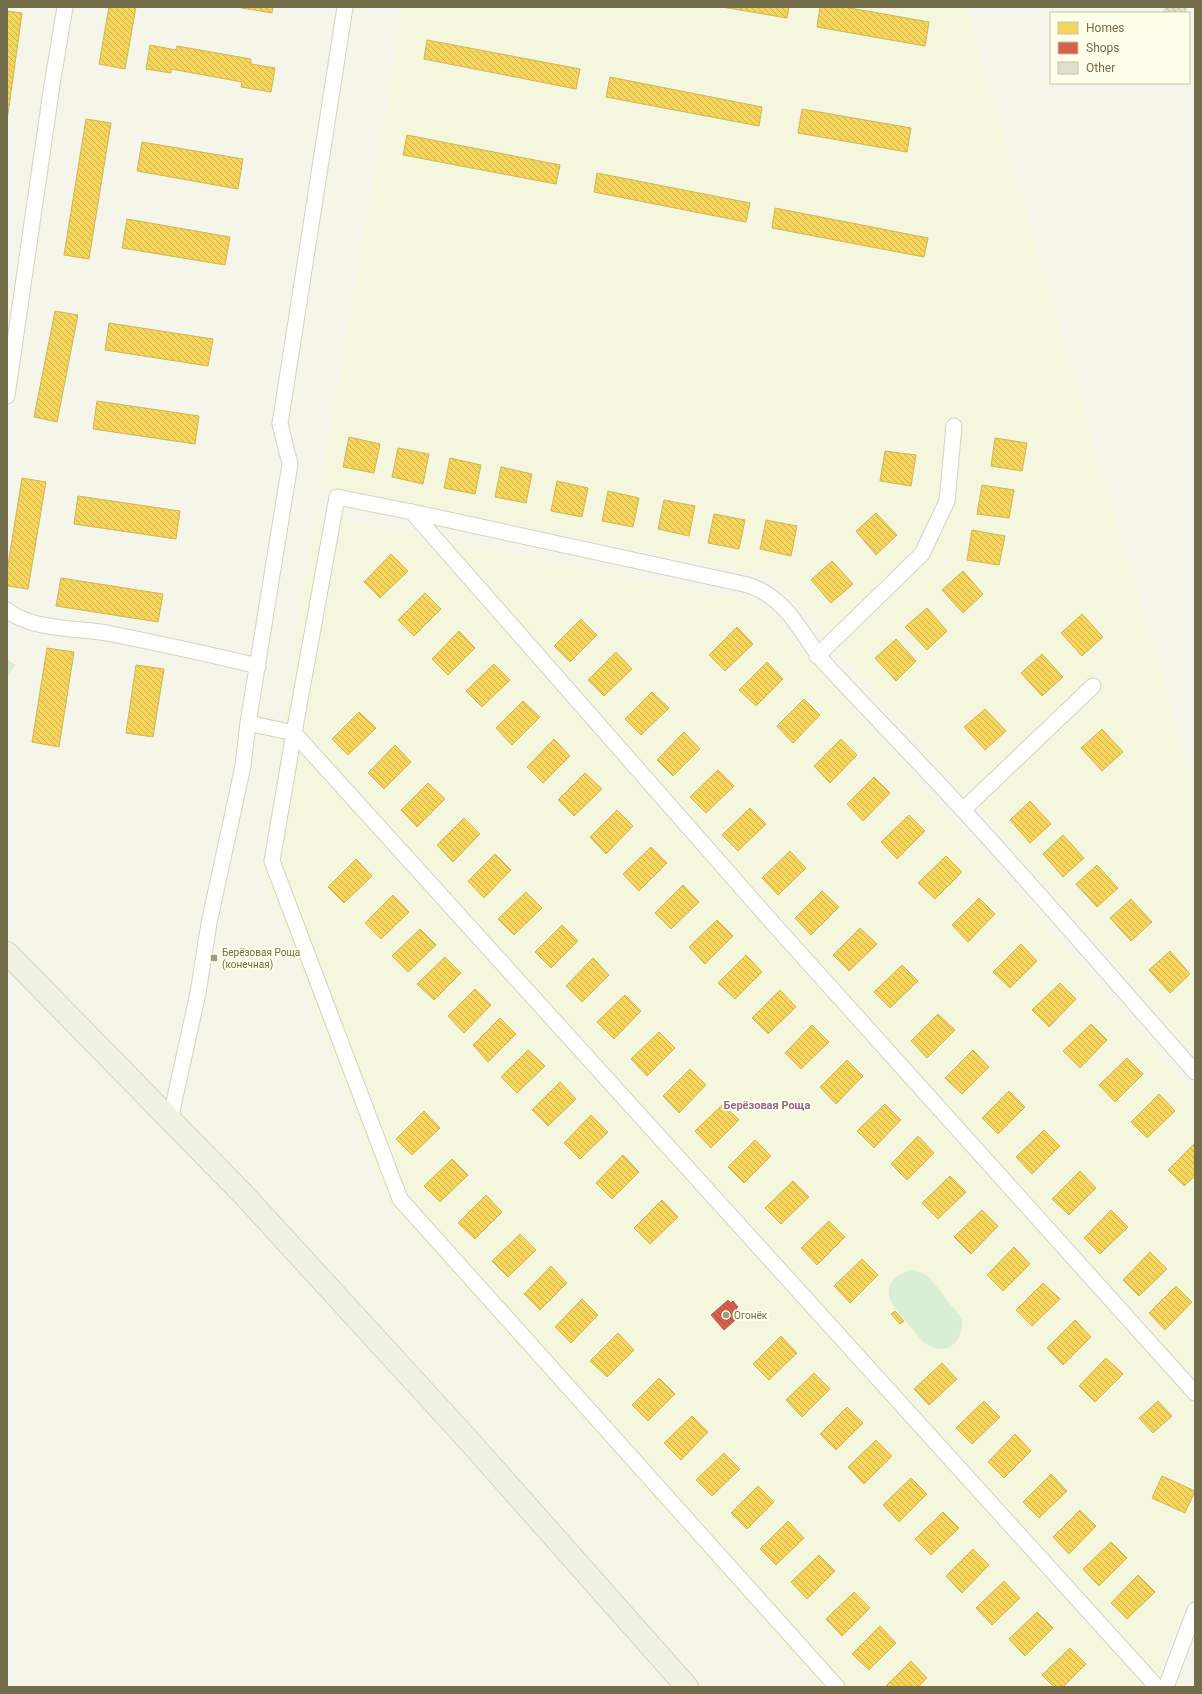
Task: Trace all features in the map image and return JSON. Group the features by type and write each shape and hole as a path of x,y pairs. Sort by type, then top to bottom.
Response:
{"main road":[{"path":"7,953 243,1194 471,1443 687,1687"}],"street":[{"path":"7,396 52,85 65,7"},
{"path":"170,1120 198,993 209,923 243,766 248,723 290,464 280,424 345,7"},
{"path":"817,656 922,554 947,500 954,426"},
{"path":"838,1687 400,1198 272,861 337,497 753,587 766,593 785,608 817,656 963,810 1195,1072"},
{"path":"412,512 770,920 1195,1393"},
{"path":"7,610 12,615 33,623 105,633 258,666"},
{"path":"963,810 1093,686"},
{"path":"248,723 294,733 1156,1687"},
{"path":"1166,1687 1195,1610"}],"shaded area":[{"path":"404,7 966,7 1195,789 1195,1054 775,577 320,487"},
{"path":"315,515 761,604 1195,1096 1195,1577 1154,1687 821,1687 389,1204 262,868"},
{"path":"7,659 15,665 7,676"},
{"path":"913,1270 929,1277 962,1319 961,1332 955,1343 950,1347 939,1349 929,1346 920,1338 891,1303 889,1293 891,1283 903,1273"}],"building: Homes":[{"path":"109,7 136,7 125,69 99,64"},
{"path":"236,7 273,7 272,13"},
{"path":"722,7 789,7 787,18"},
{"path":"820,7 844,7 929,22 925,46 817,27"},
{"path":"7,11 22,13 7,121"},
{"path":"427,40 580,69 576,89 424,59"},
{"path":"150,45 176,50 177,46 251,59 251,64 275,68 271,92 241,87 242,82 171,69 171,73 146,69"},
{"path":"610,77 762,107 759,126 606,97"},
{"path":"802,109 911,128 907,152 798,133"},
{"path":"86,119 111,123 89,259 64,255"},
{"path":"407,135 560,165 556,184 403,155"},
{"path":"142,142 243,159 238,189 137,171"},
{"path":"597,173 750,203 746,222 594,192"},
{"path":"775,208 928,238 924,257 772,228"},
{"path":"127,219 230,237 225,265 122,248"},
{"path":"55,311 78,315 57,422 34,417"},
{"path":"109,323 213,339 208,366 105,350"},
{"path":"97,401 199,416 195,444 93,429"},
{"path":"349,437 380,444 374,473 343,467"},
{"path":"995,438 1027,443 1022,471 991,466"},
{"path":"398,448 429,454 423,484 392,477"},
{"path":"885,451 916,455 911,486 880,481"},
{"path":"450,458 481,465 475,494 444,488"},
{"path":"501,467 532,474 526,503 495,497"},
{"path":"22,478 46,482 28,589 7,586 7,571"},
{"path":"557,481 588,488 582,517 551,511"},
{"path":"982,485 1014,490 1009,518 977,514"},
{"path":"608,491 639,498 633,527 602,521"},
{"path":"78,496 180,511 176,539 74,524"},
{"path":"664,500 695,506 689,536 658,529"},
{"path":"876,513 897,535 876,555 856,531"},
{"path":"714,514 745,520 739,549 708,543"},
{"path":"766,520 797,526 791,556 760,549"},
{"path":"972,530 1005,536 999,565 967,560"},
{"path":"391,554 408,571 380,598 364,582"},
{"path":"832,561 853,584 831,603 811,580"},
{"path":"963,571 983,594 963,613 942,590"},
{"path":"61,578 163,594 158,622 56,606"},
{"path":"425,593 441,609 414,636 398,620"},
{"path":"927,608 947,631 927,650 905,627"},
{"path":"1082,614 1103,637 1082,656 1061,633"},
{"path":"581,619 597,635 570,662 554,646"},
{"path":"737,627 753,644 725,671 709,655"},
{"path":"459,631 475,648 448,675 432,659"},
{"path":"896,639 916,661 896,681 875,658"},
{"path":"47,648 74,652 59,747 32,742"},
{"path":"616,652 632,669 604,696 588,680"},
{"path":"1042,654 1063,677 1042,696 1021,673"},
{"path":"767,662 783,679 756,706 739,690"},
{"path":"494,664 510,680 482,707 466,691"},
{"path":"136,665 164,669 153,737 126,733"},
{"path":"652,692 669,708 641,735 625,719"},
{"path":"804,699 820,715 793,743 777,726"},
{"path":"523,701 540,717 512,745 496,728"},
{"path":"985,709 1006,731 985,750 964,727"},
{"path":"359,712 376,728 348,755 332,739"},
{"path":"1102,729 1123,752 1102,771 1081,748"},
{"path":"684,732 700,749 673,776 657,760"},
{"path":"554,739 570,756 543,783 527,767"},
{"path":"841,739 857,755 830,783 814,766"},
{"path":"395,745 411,762 384,789 368,773"},
{"path":"718,770 734,786 706,813 690,797"},
{"path":"585,773 602,789 574,816 558,800"},
{"path":"874,777 890,793 863,821 847,804"},
{"path":"428,783 445,799 417,827 401,810"},
{"path":"1030,801 1051,824 1030,843 1010,820"},
{"path":"750,808 766,824 738,851 722,835"},
{"path":"617,810 633,826 606,854 590,837"},
{"path":"909,815 925,831 897,859 881,842"},
{"path":"464,818 480,834 453,862 437,845"},
{"path":"1063,835 1084,858 1063,877 1043,854"},
{"path":"651,847 667,863 639,891 623,874"},
{"path":"790,851 806,868 778,895 762,878"},
{"path":"495,854 511,870 484,898 468,881"},
{"path":"946,856 962,872 935,899 918,883"},
{"path":"356,859 372,876 344,903 328,887"},
{"path":"1097,865 1118,888 1097,907 1076,884"},
{"path":"683,885 699,902 671,929 655,913"},
{"path":"822,891 839,907 811,935 795,918"},
{"path":"526,892 542,908 514,935 498,919"},
{"path":"393,895 409,912 381,939 365,923"},
{"path":"979,898 995,914 968,942 952,925"},
{"path":"1131,899 1152,922 1131,941 1110,918"},
{"path":"717,920 733,936 705,964 689,947"},
{"path":"562,925 578,941 551,968 535,952"},
{"path":"860,928 877,944 849,971 833,955"},
{"path":"420,929 436,945 408,972 392,956"},
{"path":"1021,944 1037,961 1010,988 993,972"},
{"path":"1170,951 1190,974 1170,993 1149,970"},
{"path":"746,955 762,972 735,999 718,983"},
{"path":"445,957 461,973 434,1000 417,984"},
{"path":"593,958 609,975 582,1002 566,986"},
{"path":"902,965 918,981 890,1008 874,992"},
{"path":"1060,983 1076,999 1049,1027 1032,1010"},
{"path":"475,989 491,1005 464,1033 448,1016"},
{"path":"780,990 796,1007 768,1034 752,1018"},
{"path":"625,995 641,1011 614,1039 597,1022"},
{"path":"938,1014 955,1030 927,1058 911,1041"},
{"path":"500,1018 516,1034 488,1062 473,1045"},
{"path":"1091,1024 1107,1040 1080,1068 1063,1051"},
{"path":"812,1025 829,1042 801,1069 785,1053"},
{"path":"659,1032 675,1048 647,1076 631,1059"},
{"path":"528,1050 545,1066 517,1093 501,1077"},
{"path":"973,1050 989,1067 962,1094 945,1078"},
{"path":"1127,1058 1143,1074 1115,1102 1099,1085"},
{"path":"847,1060 863,1076 836,1104 820,1087"},
{"path":"690,1069 706,1085 679,1113 663,1096"},
{"path":"560,1082 576,1099 548,1126 532,1110"},
{"path":"1009,1091 1025,1107 998,1134 982,1118"},
{"path":"1159,1094 1175,1111 1147,1138 1131,1122"},
{"path":"723,1104 739,1120 711,1148 695,1131"},
{"path":"885,1104 901,1120 874,1148 857,1131"},
{"path":"424,1111 440,1128 412,1155 396,1139"},
{"path":"591,1115 608,1132 580,1159 564,1143"},
{"path":"1044,1130 1060,1146 1032,1174 1016,1157"},
{"path":"918,1136 934,1153 907,1180 891,1164"},
{"path":"755,1140 771,1156 744,1183 728,1167"},
{"path":"1195,1143 1195,1176 1184,1186 1168,1170"},
{"path":"623,1155 639,1172 612,1199 596,1183"},
{"path":"452,1159 468,1175 440,1202 424,1186"},
{"path":"1080,1171 1096,1188 1069,1215 1052,1199"},
{"path":"950,1176 966,1192 938,1219 922,1203"},
{"path":"793,1181 809,1197 781,1224 765,1208"},
{"path":"486,1195 502,1212 475,1239 458,1223"},
{"path":"662,1200 678,1217 650,1244 634,1228"},
{"path":"982,1210 998,1226 971,1254 954,1237"},
{"path":"1111,1210 1128,1227 1100,1254 1084,1238"},
{"path":"829,1221 845,1237 817,1265 801,1248"},
{"path":"520,1234 536,1250 508,1277 492,1261"},
{"path":"1014,1247 1030,1264 1003,1291 987,1275"},
{"path":"1150,1252 1167,1269 1139,1296 1123,1280"},
{"path":"862,1259 878,1275 850,1303 834,1286"},
{"path":"551,1266 567,1283 540,1310 524,1294"},
{"path":"1043,1283 1060,1299 1032,1326 1016,1310"},
{"path":"1176,1286 1192,1302 1165,1330 1149,1313"},
{"path":"582,1299 598,1315 571,1343 555,1327"},
{"path":"895,1311 904,1321 900,1324 891,1314"},
{"path":"1075,1320 1091,1337 1063,1365 1047,1348"},
{"path":"618,1333 634,1350 607,1377 590,1361"},
{"path":"781,1336 797,1353 769,1380 753,1364"},
{"path":"1106,1358 1123,1374 1095,1402 1079,1386"},
{"path":"942,1363 957,1379 929,1405 914,1389"},
{"path":"814,1373 830,1389 802,1417 786,1400"},
{"path":"659,1378 675,1394 648,1421 632,1405"},
{"path":"984,1401 1000,1417 972,1444 956,1428"},
{"path":"1158,1401 1172,1416 1153,1433 1139,1418"},
{"path":"847,1407 863,1423 836,1450 820,1434"},
{"path":"692,1416 708,1432 681,1460 664,1443"},
{"path":"1015,1434 1031,1451 1004,1478 988,1462"},
{"path":"876,1440 892,1456 864,1484 848,1467"},
{"path":"724,1453 740,1469 712,1496 696,1480"},
{"path":"1051,1474 1067,1491 1039,1518 1023,1502"},
{"path":"1162,1476 1195,1491 1185,1513 1152,1498"},
{"path":"911,1478 927,1494 899,1522 883,1505"},
{"path":"758,1486 774,1502 747,1529 731,1513"},
{"path":"1080,1510 1096,1526 1069,1554 1053,1537"},
{"path":"943,1512 959,1528 931,1555 915,1539"},
{"path":"788,1521 804,1538 776,1565 760,1549"},
{"path":"1111,1542 1127,1558 1099,1586 1083,1569"},
{"path":"973,1549 989,1565 962,1593 946,1576"},
{"path":"819,1555 835,1571 807,1599 791,1582"},
{"path":"1138,1575 1155,1592 1127,1619 1111,1603"},
{"path":"1004,1581 1020,1598 992,1625 976,1608"},
{"path":"854,1592 870,1608 842,1636 826,1619"},
{"path":"1037,1612 1053,1628 1025,1656 1009,1639"},
{"path":"880,1626 896,1643 869,1670 852,1654"},
{"path":"1070,1648 1086,1664 1063,1687 1054,1687 1042,1675"},
{"path":"911,1661 927,1678 918,1687 885,1687"}],"building: Shops":[{"name":"Огонёк","path":"728,1300 731,1303 733,1301 738,1307 736,1309 741,1315 724,1330 711,1315"}],"building: Other":[{"path":"1165,7 1187,7 1185,12 1163,12"}],"place":[{"name":"Берёзовая Роща (конечная)","path":"214,958"},
{"name":"Огонёк","path":"726,1315"}],"district":[{"name":"Берёзовая Роща","path":"767,1105"}]}
